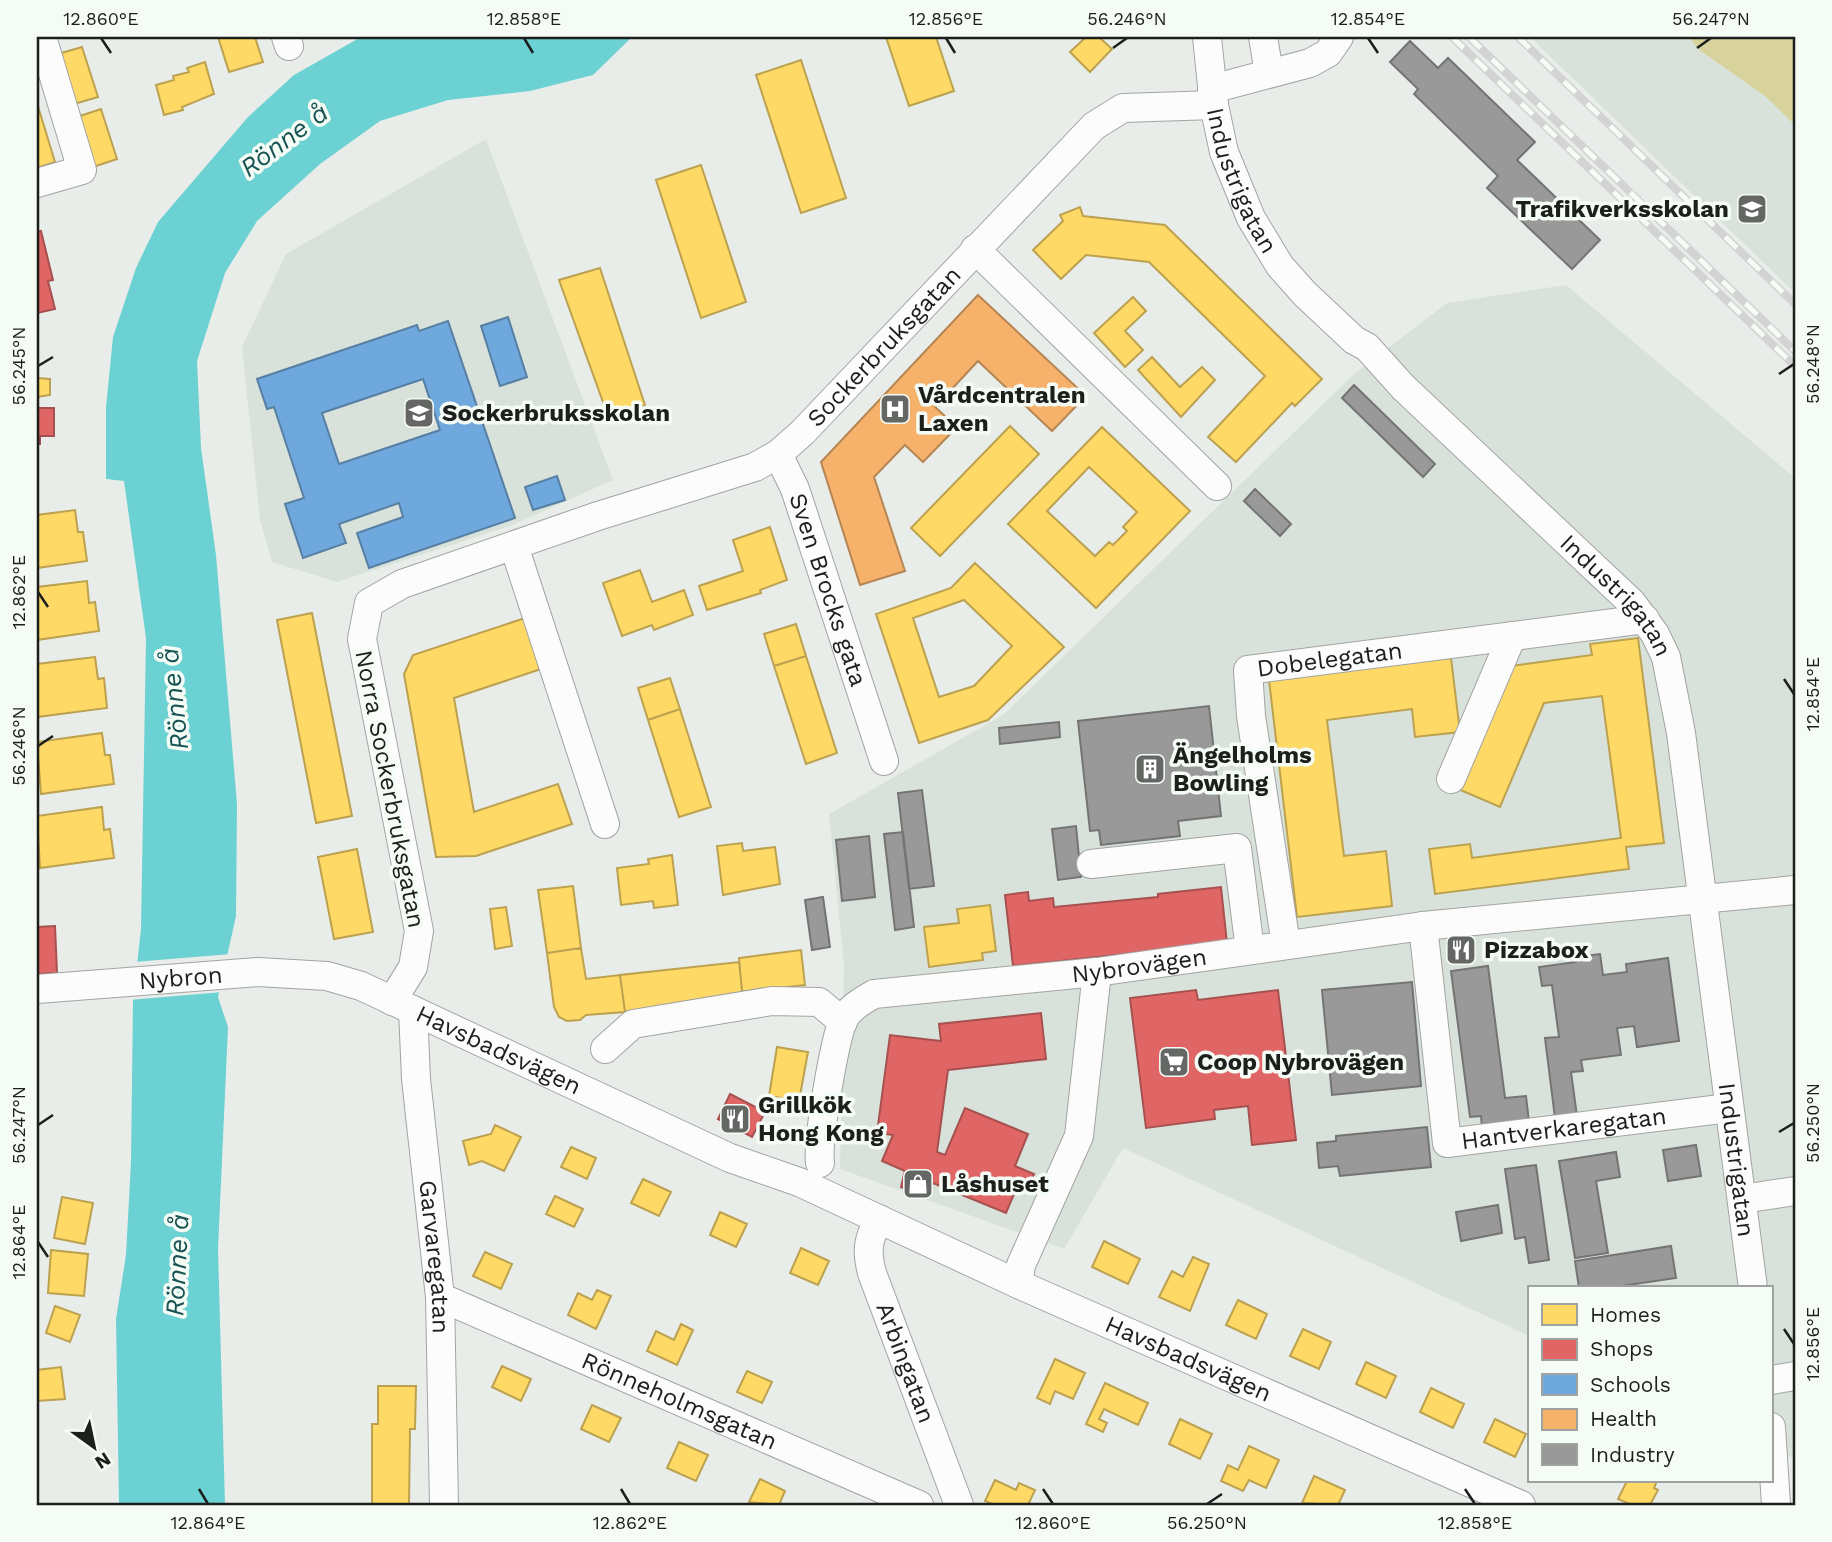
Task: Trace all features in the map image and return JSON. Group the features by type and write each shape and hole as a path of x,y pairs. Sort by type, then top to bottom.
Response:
{"street":[{"path":"42,37 83,174"},
{"name":"Industrigatan","path":"1207,37 1213,97 1234,182 1264,242 1293,282 1354,340 1367,347 1403,387 1600,572 1645,619 1661,646 1674,691 1753,1286"},
{"path":"1263,37 1269,73"},
{"name":"Sockerbruksgatan","path":"513,545 722,479 755,467 779,454 1104,117 1123,108 1213,97 1269,73 1321,58 1339,37"},
{"path":"37,183 83,174"},
{"path":"37,195 83,174"},
{"path":"975,249 1217,486"},
{"name":"Sven Brocks gata","path":"779,454 795,489 884,761"},
{"path":"513,545 605,824"},
{"name":"Norra Sockerbruksgatan","path":"403,1006 419,931 362,639 366,606 402,584 513,545"},
{"name":"Dobelegatan","path":"1286,945 1251,716 1248,670 1645,619"},
{"path":"1451,779 1512,636"},
{"path":"1091,864 1237,848 1250,950"},
{"name":"Nybrovägen","path":"843,1022 856,1005 874,994 1097,972 1423,926 1795,890"},
{"name":"Hantverkaregatan","path":"1423,926 1447,1143 1729,1108"},
{"name":"Havsbadsvägen","path":"258,972 327,976 362,986 730,1158 810,1170 867,1214 1018,1284 1521,1505"},
{"name":"Nybron","path":"37,989 258,972"},
{"path":"1018,1284 1021,1265 1079,1136 1097,972"},
{"path":"605,1049 633,1024 772,1001 819,1002 843,1022 810,1170"},
{"name":"Garvaregatan","path":"403,1006 416,1079 440,1297 444,1505"},
{"path":"1742,1199 1795,1191"},
{"name":"Arbingatan","path":"867,1214 867,1256 872,1273 959,1505"},
{"name":"Rönneholmsgatan","path":"440,1297 919,1505"},
{"path":"1772,1380 1795,1376"},
{"path":"1772,1443 1776,1505"}],"shaded area":[{"name":"Trafikverksskolan","path":"1530,37 1689,37 1698,49 1766,97 1795,125 1795,293"},
{"path":"1689,37 1795,37 1795,125 1766,97 1698,49"},
{"name":"Sockerbruksskolan","path":"486,139 613,480 510,526 337,582 272,562 260,520 242,347 286,254"},
{"path":"1566,285 1795,478 1795,1459 1772,1448 1772,1286 1528,1286 1528,1336 1123,1148 1064,1249 840,1169 844,965 829,814 1003,715 1354,374 1447,303"}],"water":[{"name":"Rönne å","path":"361,37 632,37 593,75 530,91 448,100 380,121 320,164 257,221 225,273 197,361 201,448 216,555 237,804 236,916 218,997 228,1027 218,1249 225,1505 119,1505 116,1319 126,1255 131,1162 133,1001 141,929 146,638 124,481 106,479 106,407 113,337 136,268 158,222 248,117 294,75"}],"pier":[{"path":"231,954 223,992 129,1000 134,962"}],"building: Homes":[{"path":"218,37 255,37 263,62 229,72"},
{"path":"886,37 936,37 954,91 909,106"},
{"path":"1086,37 1099,37 1112,49 1090,72 1070,52"},
{"path":"82,47 98,97 74,104 58,54"},
{"path":"801,60 846,198 801,213 756,75"},
{"path":"205,62 214,94 182,107 183,110 164,115 156,85 174,80 173,76 189,72 187,68"},
{"path":"37,103 55,162 37,168"},
{"path":"101,109 117,159 93,167 77,117"},
{"path":"701,165 746,302 701,318 656,180"},
{"path":"1080,207 1083,216 1165,225 1322,379 1295,406 1292,403 1236,462 1208,437 1265,376 1149,262 1086,255 1061,279 1033,250 1063,221 1060,215"},
{"path":"600,268 645,405 608,416 559,280"},
{"path":"1133,297 1146,311 1125,331 1143,350 1125,367 1094,333"},
{"path":"1152,357 1180,387 1202,367 1215,380 1181,417 1138,370"},
{"path":"37,378 50,379 50,395 37,397"},
{"path":"1010,426 1039,454 940,556 911,528"},
{"path":"1102,427 1190,511 1096,608 1008,524","holes":["1089,467 1137,512 1123,527 1127,531 1113,545 1109,542 1095,556 1047,511"]},
{"path":"75,510 78,532 83,532 87,561 37,568 37,515"},
{"path":"770,527 787,580 760,590 761,593 707,610 699,586 743,571 733,540"},
{"path":"975,563 1064,647 988,720 919,743 876,614 951,588","holes":["964,600 1012,646 974,686 939,697 913,618"]},
{"path":"640,570 652,602 684,590 693,615 654,630 652,625 622,636 603,583"},
{"path":"87,581 89,603 95,602 99,631 37,640 37,587"},
{"path":"312,613 352,816 316,823 277,620"},
{"path":"528,617 544,668 454,698 474,812 558,784 572,824 476,856 436,857 404,674 413,655"},
{"path":"796,624 806,656 774,666 764,634"},
{"path":"1638,638 1664,843 1626,847 1629,869 1435,894 1429,849 1470,844 1472,858 1621,838 1602,696 1544,703 1500,807 1458,789 1511,666 1592,655 1590,644"},
{"path":"806,656 837,753 806,764 774,666"},
{"path":"95,657 98,679 104,678 107,708 37,717 37,664"},
{"path":"1451,658 1460,732 1415,737 1412,709 1327,720 1344,856 1386,851 1392,906 1297,917 1269,680"},
{"path":"670,678 680,709 648,720 638,688"},
{"path":"680,709 711,807 679,817 648,720"},
{"path":"102,733 105,755 110,755 114,784 41,794 37,742"},
{"path":"102,807 104,830 110,829 114,858 40,868 37,816"},
{"path":"742,843 743,851 775,847 780,884 723,895 717,846"},
{"path":"357,849 373,932 334,939 318,857"},
{"path":"672,855 678,905 654,908 653,901 621,905 617,868 649,864 648,859"},
{"path":"573,886 581,948 547,953 538,890"},
{"path":"990,905 996,951 982,953 983,960 929,967 924,927 959,923 957,909"},
{"path":"506,907 512,946 495,949 490,909"},
{"path":"581,948 586,979 620,975 625,1012 586,1015 580,1020 567,1021 559,1017 554,1007 547,953"},
{"path":"801,950 805,985 742,992 739,958"},
{"path":"739,962 743,998 625,1012 620,975"},
{"path":"777,1047 808,1052 799,1101 769,1096"},
{"path":"495,1125 521,1137 504,1171 482,1161 469,1165 463,1141 491,1134"},
{"path":"571,1147 596,1158 587,1179 561,1167"},
{"path":"643,1179 671,1192 659,1216 631,1203"},
{"path":"555,1196 583,1209 574,1227 546,1214"},
{"path":"62,1197 93,1203 85,1244 54,1238"},
{"path":"720,1212 747,1224 736,1247 710,1235"},
{"path":"1104,1241 1140,1259 1128,1284 1092,1267"},
{"path":"801,1248 829,1261 818,1285 790,1273"},
{"path":"51,1250 88,1254 84,1296 48,1293"},
{"path":"485,1252 512,1264 501,1289 473,1276"},
{"path":"1193,1257 1209,1264 1190,1311 1159,1297 1172,1271 1183,1277"},
{"path":"597,1290 611,1296 596,1329 568,1315 578,1293 592,1300"},
{"path":"1238,1300 1267,1314 1256,1339 1226,1325"},
{"path":"55,1306 80,1315 70,1342 46,1333"},
{"path":"681,1324 693,1330 677,1365 647,1351 656,1331 674,1340"},
{"path":"1303,1329 1331,1342 1319,1369 1290,1356"},
{"path":"1055,1359 1085,1373 1073,1399 1055,1391 1050,1404 1037,1398"},
{"path":"1366,1362 1396,1376 1386,1398 1356,1384"},
{"path":"502,1366 531,1379 521,1401 492,1387"},
{"path":"61,1367 65,1399 37,1401 37,1370"},
{"path":"747,1371 772,1382 762,1403 737,1392"},
{"path":"1105,1383 1148,1403 1138,1425 1104,1409 1099,1419 1107,1423 1103,1432 1086,1424"},
{"path":"378,1386 416,1386 415,1429 410,1429 409,1505 372,1505 372,1424 378,1424"},
{"path":"1431,1388 1464,1404 1453,1428 1420,1412"},
{"path":"592,1405 621,1418 609,1442 581,1429"},
{"path":"1180,1419 1212,1434 1200,1459 1169,1444"},
{"path":"1495,1419 1526,1434 1515,1457 1484,1442"},
{"path":"679,1442 708,1455 696,1481 667,1468"},
{"path":"1249,1446 1279,1460 1266,1488 1249,1480 1243,1491 1221,1481 1228,1465 1238,1470"},
{"path":"1314,1476 1345,1490 1338,1505 1302,1503"},
{"path":"760,1479 785,1491 779,1505 749,1502"},
{"path":"995,1480 1016,1490 1019,1483 1035,1490 1028,1505 995,1505 985,1501"},
{"path":"1626,1482 1657,1482 1654,1488 1658,1490 1650,1505 1632,1505 1618,1499"}],"building: Shops":[{"path":"41,231 53,280 48,281 55,309 37,313 37,232"},
{"path":"37,408 54,408 54,436 40,436 40,444 37,444"},
{"path":"1221,887 1227,943 1013,966 1005,895 1028,892 1029,901 1053,898 1054,907 1158,897 1158,894"},
{"path":"55,926 57,973 37,974 37,927"},
{"path":"1196,990 1198,1000 1278,990 1296,1140 1252,1145 1248,1106 1214,1110 1215,1119 1146,1128 1130,998"},
{"path":"1041,1013 1046,1059 948,1070 937,1152 945,1155 965,1108 1028,1134 1015,1166 1034,1174 1027,1191 1017,1187 1006,1213 933,1183 921,1196 901,1187 905,1171 882,1161 893,1135 877,1133 890,1035 941,1041 939,1024"},
{"path":"730,1094 765,1112 752,1137 718,1119"}],"building: Schools":[{"path":"508,317 527,377 500,386 481,326"},
{"path":"448,321 515,518 369,568 357,533 403,517 399,503 339,524 346,543 303,558 285,504 304,498 274,407 267,409 257,379 417,325 419,331","holes":["423,379 440,430 339,464 322,413"]},
{"path":"557,476 565,500 533,510 525,487"}],"building: Health":[{"path":"978,295 1086,396 1052,431 978,361 935,407 957,427 923,462 905,445 874,477 905,571 860,585 821,462"}],"building: Industry":[{"path":"1410,41 1438,68 1448,58 1535,142 1517,160 1600,240 1572,269 1487,188 1498,176 1414,94 1418,89 1390,62"},
{"path":"1354,385 1435,464 1423,477 1342,398"},
{"path":"1255,489 1291,524 1280,536 1244,501"},
{"name":"Ängelholms Bowling","path":"1209,706 1221,816 1178,821 1180,836 1101,845 1099,830 1090,831 1078,721"},
{"path":"1059,722 1060,737 1000,744 999,728"},
{"path":"922,790 934,886 909,889 898,793"},
{"path":"1076,826 1081,877 1058,880 1052,829"},
{"path":"903,832 914,927 895,930 884,834"},
{"path":"869,836 875,897 842,901 836,840"},
{"path":"823,897 830,947 812,950 805,900"},
{"path":"1600,954 1603,975 1627,972 1626,964 1668,958 1679,1041 1637,1047 1634,1026 1617,1028 1621,1055 1581,1060 1583,1071 1571,1072 1577,1116 1555,1118 1545,1038 1559,1037 1552,985 1542,986 1539,967 1576,962 1576,957"},
{"path":"1488,966 1505,1098 1526,1096 1529,1122 1482,1128 1481,1116 1470,1117 1451,971"},
{"path":"1412,982 1421,1086 1332,1095 1322,990"},
{"path":"1427,1127 1431,1167 1340,1176 1338,1166 1319,1168 1317,1143 1336,1141 1336,1136"},
{"path":"1696,1145 1701,1176 1668,1181 1663,1150"},
{"path":"1616,1152 1620,1177 1596,1181 1608,1253 1575,1258 1559,1161"},
{"path":"1536,1165 1549,1260 1529,1263 1525,1237 1515,1239 1505,1169"},
{"path":"1498,1205 1502,1233 1461,1241 1456,1212"},
{"path":"1671,1246 1676,1278 1622,1286 1579,1286 1575,1261"}],"railway":[{"path":"1452,37 1795,366"},
{"path":"1469,37 1795,351"},
{"path":"1518,37 1795,304"}],"place":[{"name":"Trafikverksskolan","path":"1752,209"},
{"name":"Vårdcentralen Laxen","path":"895,409"},
{"name":"Sockerbruksskolan","path":"419,413"},
{"name":"Ängelholms Bowling","path":"1150,769"},
{"name":"Pizzabox","path":"1461,950"},
{"name":"Coop Nybrovägen","path":"1174,1062"},
{"name":"Grillkök Hong Kong","path":"735,1119"},
{"name":"Låshuset","path":"918,1184"}]}
